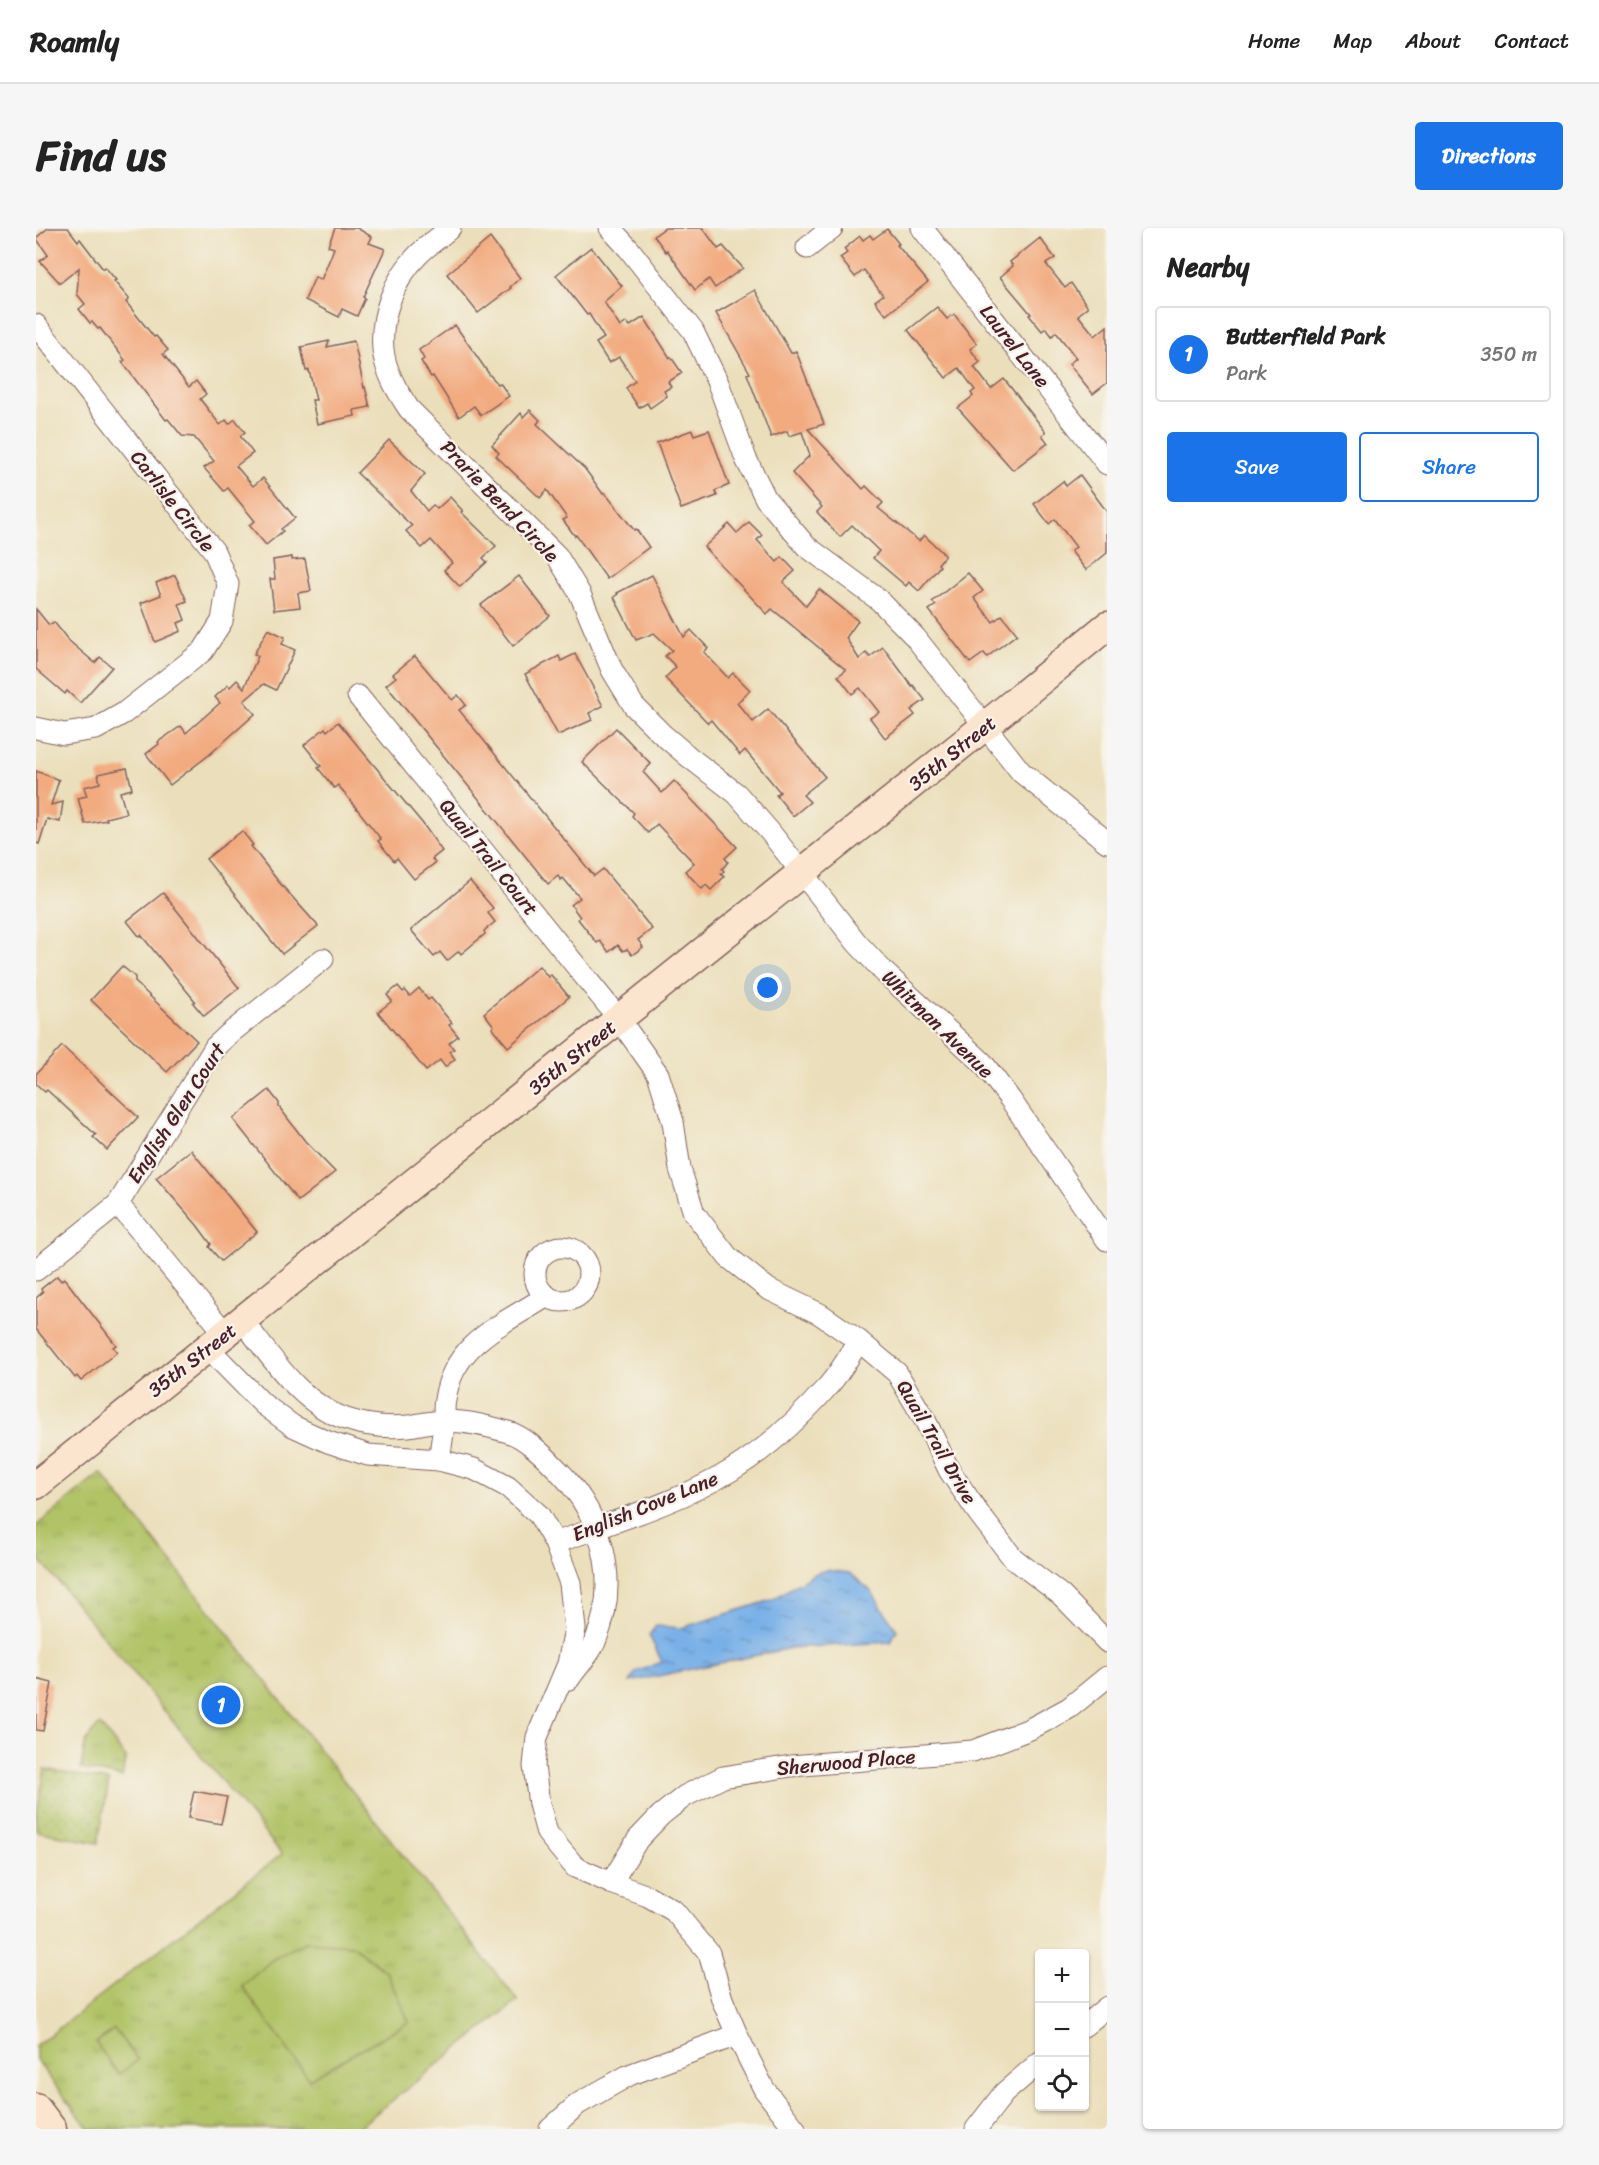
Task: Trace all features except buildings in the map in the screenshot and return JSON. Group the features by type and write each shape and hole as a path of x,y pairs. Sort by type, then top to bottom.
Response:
{"street":[{"name":"Prarie Bend Circle","path":"450,228 417,256 397,283 385,313 383,350 394,386 409,409 557,556 580,594 612,670 634,706 688,757 737,794 802,873"},
{"path":"610,228 693,331 718,383 746,459 766,499 806,546 879,600 915,637 1021,772 1107,843"},
{"path":"807,248 832,228"},
{"name":"Laurel Lane","path":"922,228 1107,464"},
{"name":"Carlisle Circle","path":"36,325 214,551 228,584 222,621 203,651 123,714 96,729 64,734 36,728"},
{"name":"35th Street","path":"36,1485 620,1019 1107,626"},
{"name":"Quail Trail Court","path":"358,696 620,1019"},
{"name":"Whitman Avenue","path":"802,873 857,943 885,973 982,1062 1107,1240"},
{"name":"English Glen Court","path":"36,1270 118,1204 215,1047 323,959"},
{"name":"Quail Trail Drive","path":"620,1019 658,1074 673,1122 680,1169 694,1213 728,1257 768,1290 820,1314 859,1341 897,1373 926,1422 949,1470 1013,1558 1061,1594 1107,1642"},
{"name":"English Glen Court","path":"118,1204 225,1333"},
{"path":"440,1460 444,1400 450,1378 462,1355 482,1335 547,1296"},
{"path":"225,1333 318,1406 346,1419 382,1428 444,1421 511,1432 546,1456 573,1485 597,1527 606,1562 607,1603 594,1643 553,1702"},
{"path":"225,1333 263,1404 293,1426 328,1443 368,1455 440,1460 474,1469 508,1487 539,1515 555,1543 570,1583 575,1629 568,1664 537,1737 534,1766 539,1804 547,1833 575,1866 611,1883 648,1896 674,1911 709,1953 722,1999 737,2035 764,2089 795,2129"},
{"name":"English Cove Lane","path":"555,1543 683,1495 754,1455 794,1423 822,1392 859,1341"},
{"name":"Sherwood Place","path":"611,1883 638,1839 661,1815 686,1796 723,1777 791,1766 973,1751 1030,1729 1059,1713 1107,1677"},
{"path":"1089,2022 1107,2007"},
{"path":"550,2129 578,2104 629,2075 737,2035"},
{"path":"976,2129 1004,2093 1035,2066"},
{"path":"36,2108 52,2129"}],"green space":[{"path":"101,1473 518,2001 356,2129 89,2129 36,2060 36,2046 282,1854 36,1555 36,1526"},
{"path":"100,1725 126,1758 122,1777 81,1769 87,1740"},
{"path":"45,1769 109,1781 98,1843 36,1831 36,1817"},
{"path":"305,1942 352,1945 386,1972 409,2022 309,2079 242,1986 273,1959"},
{"path":"114,2029 138,2060 119,2074 96,2043"}],"water":[{"path":"826,1570 850,1573 871,1591 897,1630 890,1642 791,1648 630,1682 636,1672 662,1662 649,1635 656,1626 681,1628 772,1600 814,1574"}],"place":[{"name":"Butterfield Park","path":"221,1705"}]}
